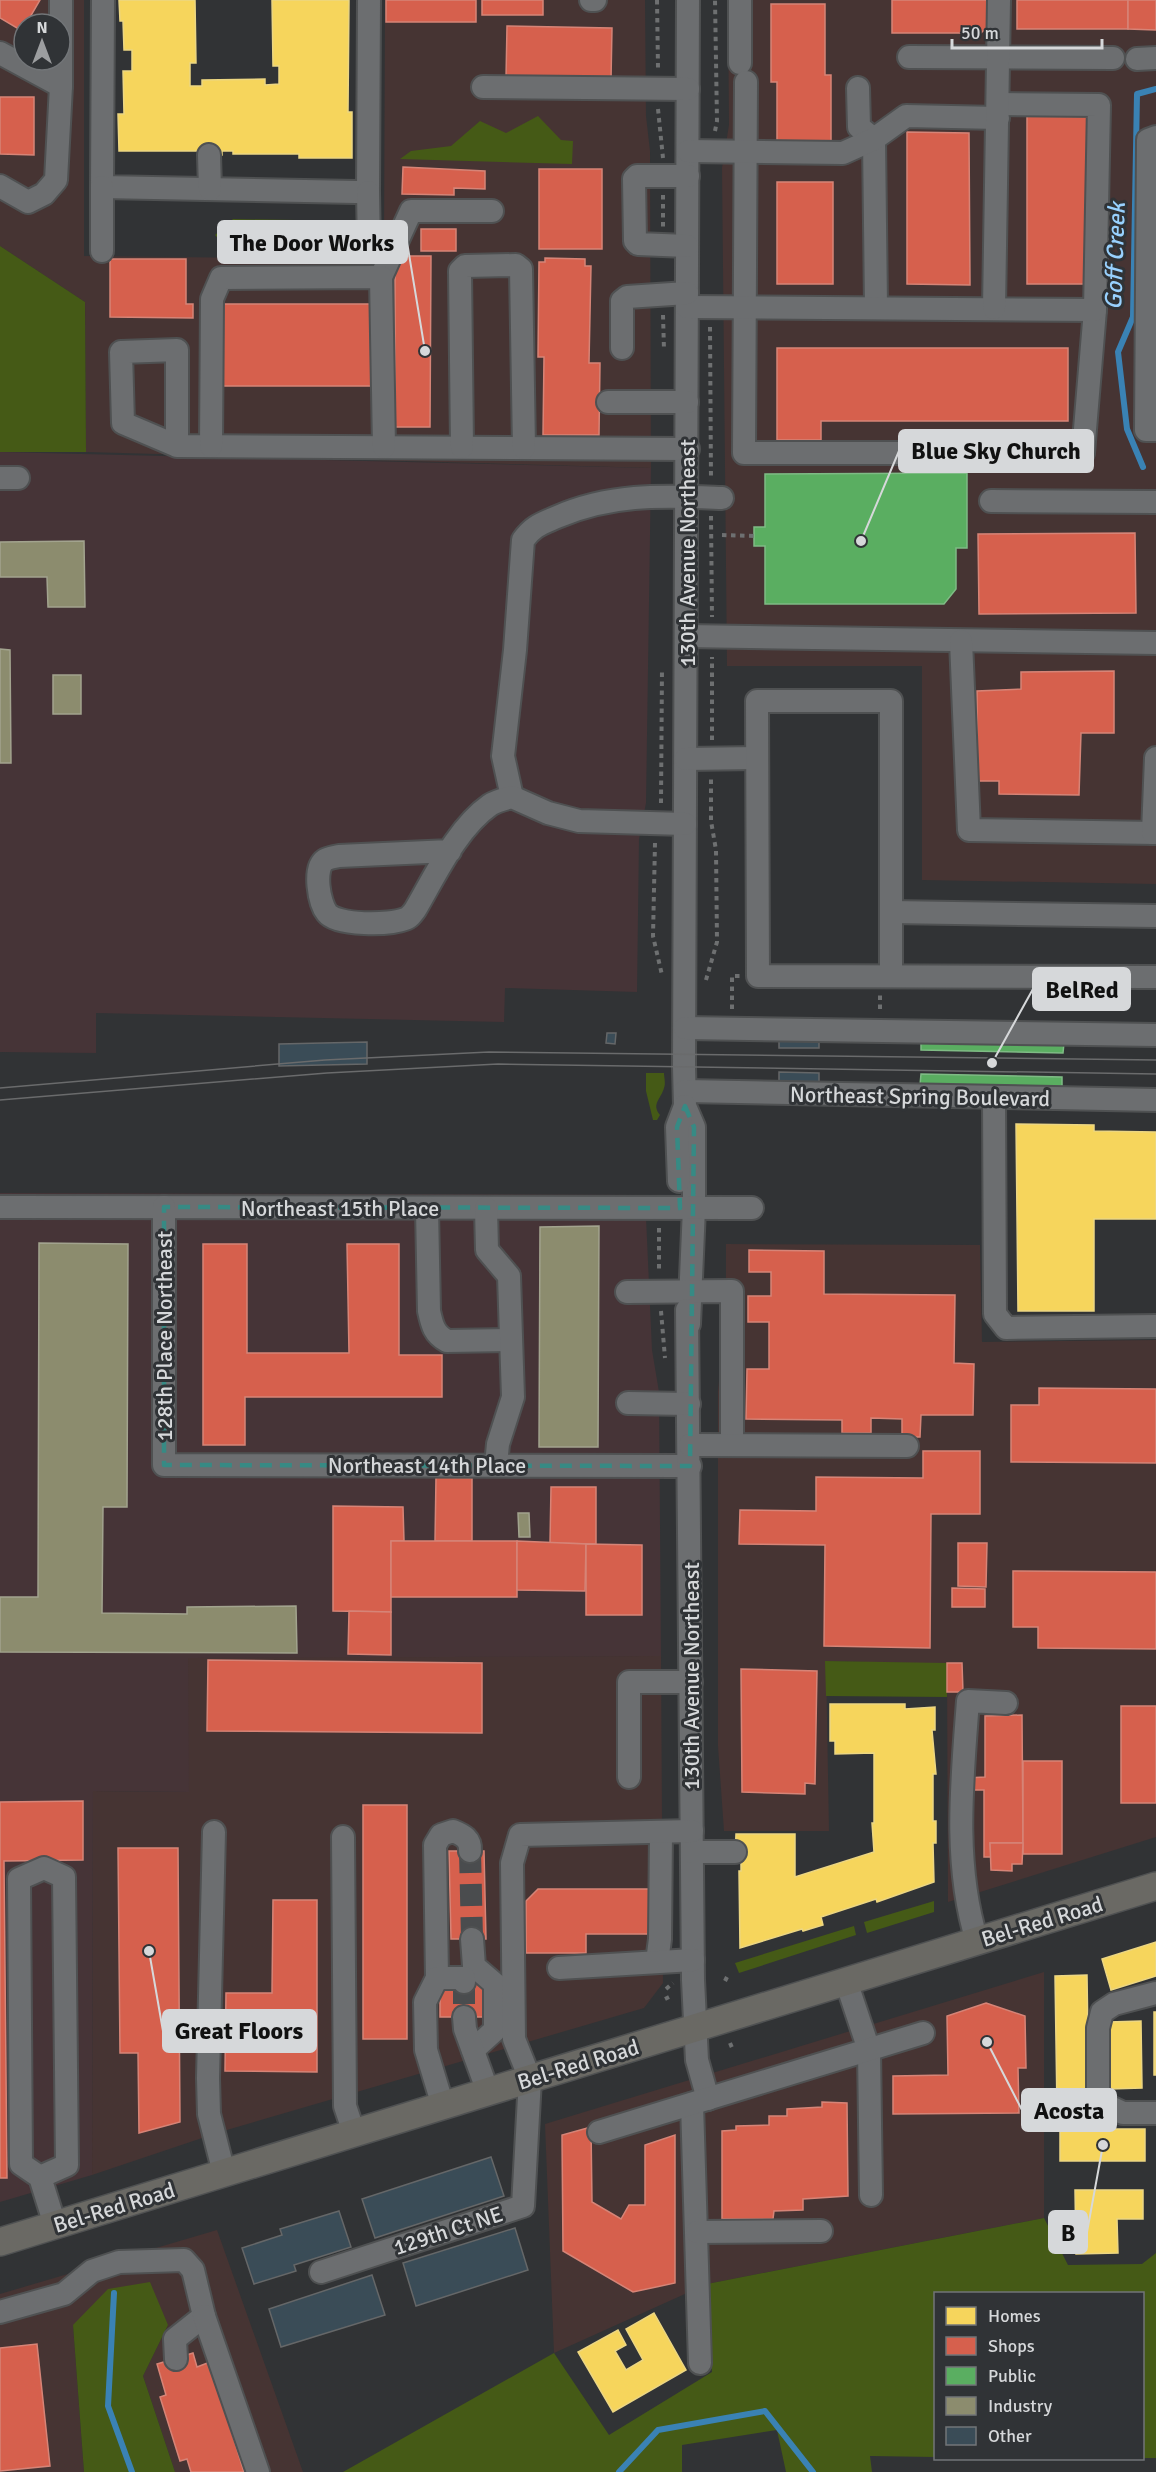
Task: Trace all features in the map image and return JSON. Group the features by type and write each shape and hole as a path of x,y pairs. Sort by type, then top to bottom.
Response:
{"main road":[{"name":"Bel-Red Road","path":"0,2242 1156,1886"}],"street":[{"path":"0,186 28,202 44,194 57,180 62,86 62,0"},
{"path":"102,251 103,0"},
{"path":"369,0 369,248"},
{"name":"130th Avenue Northeast","path":"688,0 685,1099 677,1127 687,1208 693,1960 694,2028 700,2102 697,2232 700,2363"},
{"path":"688,151 745,152 843,153 874,139 906,116 1099,105 1095,310 1083,453 744,453 745,152 740,0"},
{"path":"994,308 999,0"},
{"path":"0,53 62,86"},
{"path":"909,57 1113,58"},
{"path":"483,87 688,89"},
{"path":"858,88 859,127 874,139"},
{"path":"1152,138 1146,430 1156,430"},
{"path":"874,139 876,307"},
{"path":"209,154 210,189"},
{"path":"687,246 638,244 635,241 634,179 637,176 688,176"},
{"path":"102,188 368,192"},
{"path":"384,447 381,278 411,211 492,211"},
{"path":"462,447 460,271 465,266 516,265 521,269 524,448"},
{"path":"211,446 212,299 221,278 381,278"},
{"path":"622,348 622,301 627,297 687,300 745,307 1095,310"},
{"path":"608,402 687,402"},
{"path":"177,446 688,449"},
{"path":"512,797 502,756 515,650 523,540 531,528 573,510 624,498 687,496 722,498"},
{"path":"991,501 1156,502"},
{"path":"686,636 1156,643"},
{"path":"961,641 969,830 1155,833 1156,758"},
{"path":"885,984 891,912 891,701 757,701 758,976 885,984 1156,977"},
{"path":"686,759 758,758"},
{"path":"450,851 339,856 324,860 319,868 319,896 327,915 341,922 393,922 408,919 450,851 491,804 512,797 548,813 579,821 685,824"},
{"path":"891,912 1156,916"},
{"path":"685,1028 1156,1035"},
{"path":"994,1097 996,1314 1000,1321 1006,1328 1156,1326"},
{"name":"Northeast Spring Boulevard","path":"685,1099 994,1097 1156,1100"},
{"name":"Northeast 15th Place","path":"0,1207 753,1208"},
{"name":"128th Place Northeast","path":"164,1207 164,1465"},
{"path":"427,1208 429,1311 432,1326 438,1336 447,1341 511,1340"},
{"path":"486,1208 487,1251 509,1276 513,1397 498,1444 496,1465"},
{"path":"627,1292 732,1291 732,1446"},
{"path":"628,1403 689,1404"},
{"name":"Northeast 14th Place","path":"164,1465 496,1465 690,1456 732,1446 908,1446"},
{"path":"628,1777 629,1682 691,1682"},
{"path":"977,1941 968,1914 963,1883 962,1789 968,1701 1006,1703"},
{"path":"443,2106 426,2050 425,2002 437,1978 435,1845 441,1836 453,1830 465,1836 471,1845 470,1851"},
{"path":"214,1832 209,2114 224,2173"},
{"path":"657,1962 660,1939 661,1832"},
{"path":"530,2079 514,2039 512,1863 520,1836 661,1832 735,1852"},
{"path":"343,1837 345,2106 354,2133"},
{"path":"40,2177 67,2165 64,1877 44,1868 19,1879 21,2164 40,2177 55,2225"},
{"path":"472,1939 474,1966 495,1984 495,2030 473,2050"},
{"path":"559,1968 693,1960"},
{"path":"437,1978 464,1978 464,1982"},
{"path":"846,1981 869,2050 871,2195"},
{"path":"1156,1993 1114,2004 1102,2012 1098,2028 1098,2092 1108,2106 1123,2113 1156,2113"},
{"path":"464,2017 465,2029 488,2092"},
{"path":"599,2133 923,2033"},
{"name":"129th Ct NE","path":"321,2272 522,2206 530,2079"},
{"path":"1062,2119 1096,2119 1108,2106"},
{"path":"697,2232 821,2231"},
{"path":"0,2312 64,2294 92,2271 119,2262 184,2260 194,2270 204,2316 258,2472"},
{"path":"176,2359 175,2339 204,2316"}],"path":[{"path":"722,535 754,536"},
{"path":"732,1012 732,976 758,976"},
{"path":"880,1009 885,984"},
{"path":"730,2043 733,2050"}],"highlighted area":[{"path":"685,1106 694,1127 690,1466 164,1465 164,1207 680,1208 677,1127"}],"shaded area":[{"path":"0,0 84,0 84,256 358,259 384,244 385,0 645,0 646,116 650,151 651,468 86,452 85,302 0,246"},
{"path":"728,0 1156,0 1156,884 922,880 922,666 727,666 722,168 729,125"},
{"path":"0,452 651,468 646,803 639,839 637,992 505,988 504,1022 96,1013 96,1053 0,1052"},
{"path":"0,1193 645,1195 652,1350 659,1392 661,1656 188,1658 189,1792 93,1791 92,2175 0,2202"},
{"path":"726,1244 980,1245 982,1342 1156,1340 1156,1837 948,1902 947,1664 826,1661 829,1831 724,1831 718,1746 718,1391 726,1310"},
{"path":"661,1656 663,1983 644,2008 220,2132 92,2175 93,1791 188,1792 188,1657"},
{"path":"1044,1972 1044,2218 707,2284 554,2353 545,2124"},
{"path":"217,2230 303,2472 175,2472 143,2376 168,2325 73,2325 84,2472 0,2472 0,2294"}],"green space":[{"path":"538,116 561,140 573,141 572,164 400,159 411,151 451,146 480,121 506,133"},
{"path":"233,219 353,221 353,248 224,245 215,235"},
{"path":"0,246 85,302 86,452 0,452"},
{"path":"646,1073 664,1073 665,1086 656,1108 660,1115 657,1120 653,1120 646,1091"},
{"path":"825,1661 947,1663 947,1697 826,1696"},
{"path":"934,1901 934,1912 867,1933 864,1922"},
{"path":"854,1926 856,1935 739,1973 735,1963"},
{"path":"1044,2218 1068,2265 1142,2264 1156,2253 1156,2458 1144,2458 1144,2292 934,2292 934,2457 870,2456 872,2472 786,2472 777,2430 682,2445 682,2472 343,2472 554,2353 609,2435 712,2372 707,2284"},
{"path":"150,2282 168,2325 143,2376 175,2472 84,2472 73,2325 108,2289"}],"building: Homes":[{"path":"119,0 195,0 196,63 190,63 190,86 202,86 202,80 265,79 265,85 279,84 279,66 273,66 272,0 349,0 348,112 352,112 352,158 299,158 299,154 233,154 233,151 222,151 222,155 199,155 199,151 119,151 118,114 124,114 123,71 132,71 132,50 124,50 123,21 120,21"},
{"path":"1016,1124 1094,1125 1094,1131 1156,1132 1156,1219 1094,1219 1094,1311 1018,1311"},
{"path":"830,1704 905,1704 905,1709 935,1707 935,1730 932,1730 936,1774 933,1774 933,1821 936,1821 936,1843 933,1843 934,1882 877,1902 876,1899 821,1917 823,1925 740,1948 739,1871 741,1871 741,1861 735,1861 736,1834 795,1834 795,1877 874,1852 872,1823 874,1823 874,1753 835,1754 835,1741 830,1741"},
{"path":"1156,1942 1156,1976 1111,1990 1102,1959"},
{"path":"1087,1975 1089,2108 1057,2109 1055,1976"},
{"path":"1154,2012 1156,2012 1156,2075 1154,2075"},
{"path":"1141,2021 1142,2088 1110,2089 1109,2022"},
{"path":"1060,2129 1145,2129 1145,2161 1060,2161"},
{"path":"1075,2190 1143,2190 1143,2219 1117,2219 1118,2253 1076,2254"},
{"path":"654,2313 686,2370 613,2412 578,2352 618,2330 626,2345 615,2351 626,2370 643,2360 626,2329"}],"building: Shops":[{"path":"0,0 40,0 33,12 12,12 12,25 0,18"},
{"path":"386,0 476,0 476,22 386,22"},
{"path":"482,0 543,0 543,15 482,15"},
{"path":"892,0 989,0 989,25 981,33 892,33"},
{"path":"1017,0 1128,0 1128,29 1017,29"},
{"path":"1128,0 1156,0 1156,30 1128,29"},
{"path":"771,4 825,4 825,75 831,75 831,144 777,144 777,82 771,82"},
{"path":"507,26 612,28 611,80 506,78"},
{"path":"0,97 34,97 34,155 0,154"},
{"path":"1027,114 1094,114 1093,284 1027,284"},
{"path":"907,132 969,133 970,285 907,284"},
{"path":"403,167 485,171 485,189 454,188 454,195 402,194"},
{"path":"539,169 602,169 602,249 539,249"},
{"path":"777,182 833,182 833,284 777,284"},
{"path":"421,229 456,229 456,251 421,251"},
{"path":"395,256 431,256 430,427 395,427"},
{"path":"545,258 585,259 585,266 591,266 589,363 600,363 599,435 543,435 544,357 538,357 539,262 545,262"},
{"path":"110,259 186,259 186,304 193,304 193,318 110,317"},
{"path":"222,304 376,304 377,386 222,386"},
{"path":"777,348 1068,348 1068,421 821,421 821,440 777,440"},
{"path":"1135,533 1136,613 979,614 978,534"},
{"path":"1114,671 1114,733 1081,733 1079,795 999,794 999,781 977,781 977,691 1021,689 1021,672"},
{"path":"203,1244 247,1244 247,1353 349,1353 347,1244 399,1244 399,1355 442,1355 442,1397 245,1397 245,1445 203,1445"},
{"path":"749,1250 824,1251 824,1294 955,1295 954,1363 974,1364 973,1415 921,1415 920,1437 902,1437 902,1419 871,1418 871,1433 842,1433 842,1420 746,1419 747,1369 769,1369 769,1322 748,1322 748,1296 771,1296 771,1272 749,1272"},
{"path":"1039,1388 1156,1389 1156,1463 1011,1462 1011,1405 1039,1405"},
{"path":"923,1451 980,1451 980,1514 931,1514 930,1648 824,1646 825,1545 739,1544 740,1510 816,1511 816,1477 923,1478"},
{"path":"436,1477 472,1478 472,1541 435,1541"},
{"path":"551,1487 596,1487 596,1544 550,1543"},
{"path":"333,1506 403,1507 404,1541 391,1541 391,1612 333,1611"},
{"path":"391,1541 517,1541 517,1597 391,1597"},
{"path":"517,1541 586,1544 585,1591 517,1590"},
{"path":"958,1543 987,1543 986,1587 958,1586"},
{"path":"586,1544 642,1545 642,1615 586,1615"},
{"path":"1013,1571 1156,1572 1156,1649 1038,1648 1038,1627 1013,1627"},
{"path":"952,1588 985,1589 985,1607 952,1607"},
{"path":"349,1611 391,1612 391,1655 348,1654"},
{"path":"208,1660 482,1663 482,1733 207,1731"},
{"path":"947,1663 962,1663 963,1692 947,1692"},
{"path":"741,1669 817,1671 815,1784 805,1783 805,1794 742,1792"},
{"path":"1121,1706 1156,1706 1156,1803 1121,1803"},
{"path":"1022,1715 1023,1843 990,1843 991,1857 984,1857 984,1790 967,1790 966,1778 985,1777 985,1716"},
{"path":"1023,1761 1062,1761 1062,1854 1023,1854"},
{"path":"83,1801 83,1860 4,1861 7,2178 0,2178 0,1802"},
{"path":"363,1805 407,1805 407,2039 363,2039"},
{"path":"990,1843 1023,1843 1022,1864 1012,1864 1012,1871 991,1870"},
{"path":"118,1848 178,1848 180,2122 139,2133 138,2053 120,2053"},
{"path":"449,1851 484,1851 486,1939 451,1939"},
{"path":"538,1889 656,1889 656,1934 586,1934 586,1953 526,1953 526,1901"},
{"path":"273,1900 317,1900 317,2072 225,2071 226,1993 272,1993"},
{"path":"440,1982 484,1982 484,2017 440,2017"},
{"path":"986,2003 1025,2016 1026,2068 1018,2068 1019,2113 893,2114 893,2076 948,2075 947,2016"},
{"path":"822,2102 847,2103 848,2196 803,2199 803,2210 774,2211 773,2219 722,2219 722,2131 736,2130 736,2126 769,2125 769,2116 787,2116 787,2109 822,2107"},
{"path":"591,2127 592,2202 621,2219 629,2205 645,2205 645,2145 675,2135 675,2283 633,2292 563,2251 562,2135"},
{"path":"37,2344 50,2466 0,2471 0,2348"},
{"path":"193,2353 197,2367 210,2362 244,2472 191,2472 187,2459 180,2461 160,2397 166,2395 157,2364"}],"building: Public":[{"path":"967,473 967,548 956,548 956,589 944,604 765,604 765,546 754,546 754,527 765,527 765,474"},
{"path":"921,1040 1064,1043 1063,1053 921,1050"},
{"path":"921,1074 1062,1077 1062,1088 920,1085"}],"building: Industry":[{"path":"84,541 85,607 48,607 47,577 0,577 0,542"},
{"path":"0,649 10,650 11,763 0,763"},
{"path":"53,675 81,675 81,714 53,714"},
{"path":"599,1226 598,1447 539,1447 540,1227"},
{"path":"39,1243 128,1244 127,1507 103,1507 102,1613 187,1614 187,1607 296,1606 297,1653 0,1652 0,1597 38,1597"},
{"path":"518,1513 529,1513 530,1537 519,1537"}],"building: Other":[{"path":"607,1033 616,1033 615,1044 606,1043"},
{"path":"779,1037 819,1038 819,1048 779,1048"},
{"path":"367,1042 367,1064 279,1066 279,1044"},
{"path":"779,1072 819,1073 819,1083 779,1083"},
{"path":"491,2157 504,2196 375,2238 362,2199"},
{"path":"339,2211 351,2247 294,2265 296,2271 254,2284 242,2248 282,2235 280,2229"},
{"path":"515,2228 528,2270 416,2306 403,2263"},
{"path":"372,2275 385,2315 281,2347 269,2309"}],"waterway":[{"name":"Goff Creek","path":"1143,467 1127,429 1118,352 1133,317 1137,94 1156,89"},
{"path":"114,2293 108,2406 132,2472"},
{"name":"Goff Creek","path":"619,2472 658,2430 765,2411 813,2472"}],"tunnel":[{"path":"470,1851 472,1939"},
{"path":"464,1982 464,2017"}],"tram line":[{"path":"0,1088 325,1060 489,1052 1156,1060"},
{"path":"0,1100 327,1073 498,1064 1156,1074"}],"place":[{"name":"The Door Works","path":"425,351"},
{"name":"Blue Sky Church","path":"861,541"},
{"name":"BelRed","path":"992,1063"},
{"name":"Great Floors","path":"149,1951"},
{"name":"Acosta","path":"987,2042"},
{"name":"B","path":"1103,2145"}]}
